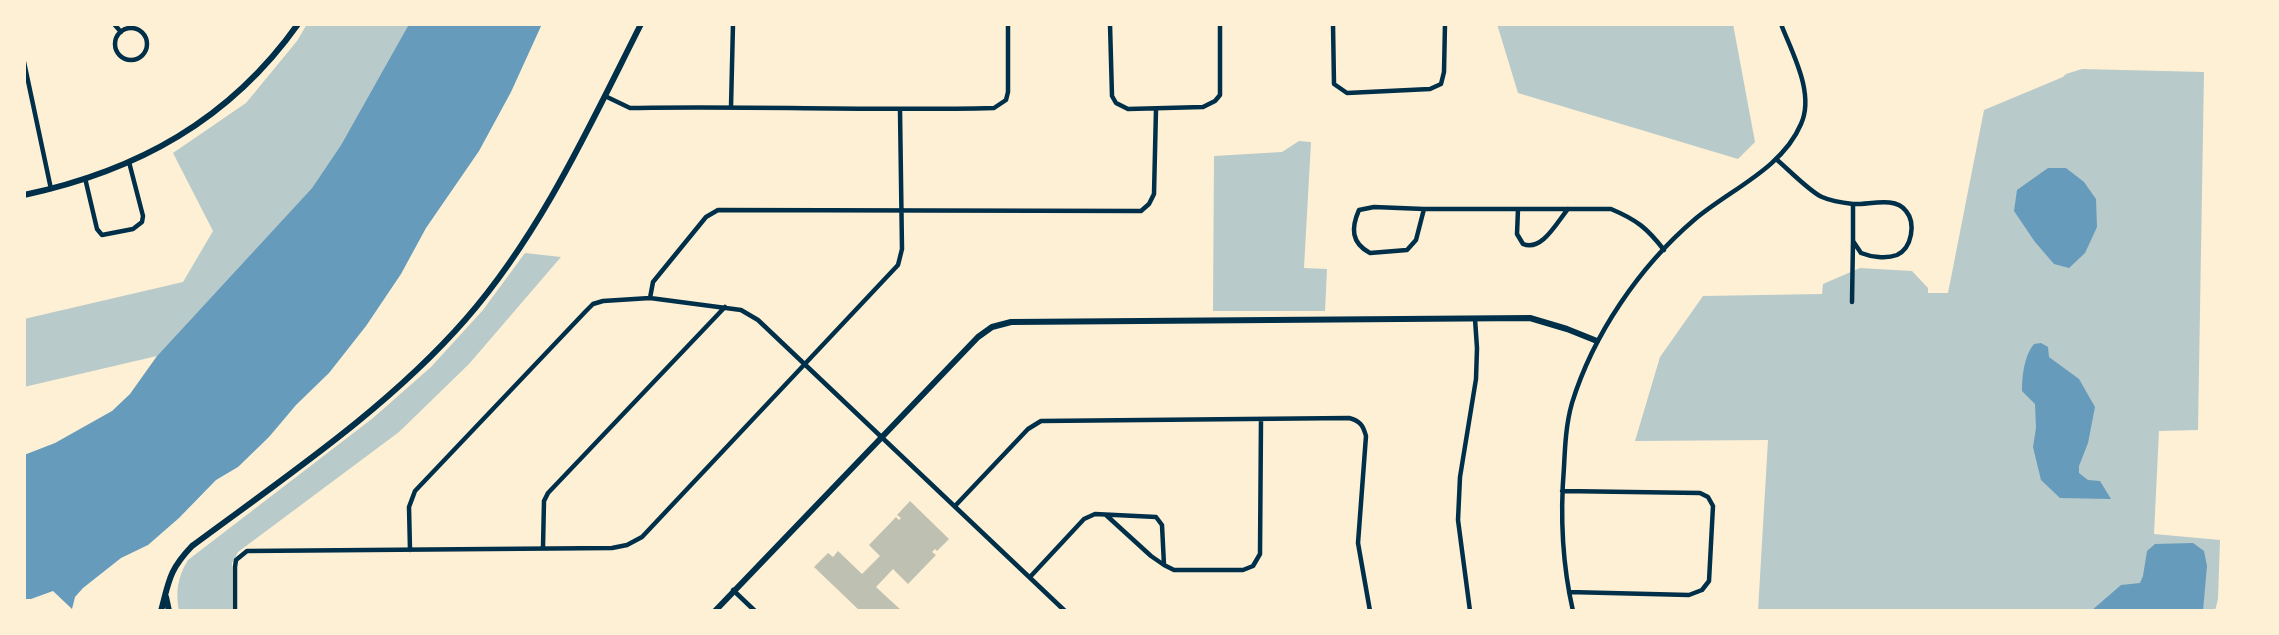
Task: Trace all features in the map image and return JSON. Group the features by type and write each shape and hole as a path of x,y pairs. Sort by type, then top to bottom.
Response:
{"street":[{"path":"114,24 121,32"},
{"path":"24,195 51,189 129,162 172,141 231,100 282,46 298,24"},
{"path":"161,611 168,579 173,568 192,546 365,415 412,374 465,320 530,235 567,171 641,24"},
{"path":"731,106 733,24"},
{"path":"605,96 630,108 731,106 900,110 994,108 1006,100 1008,92 1008,24"},
{"path":"1110,24 1112,96 1116,103 1128,109 1203,107 1215,102 1220,95 1220,24"},
{"path":"1333,24 1334,84 1347,93 1430,89 1441,84 1444,72 1445,24"},
{"path":"1574,611 1562,542 1565,442 1571,405 1596,341 1644,270 1694,220 1776,159 1790,145 1802,123 1804,91 1781,24"},
{"path":"130,28 144,33 147,47 142,56 133,60 119,54 116,40 121,32 130,28"},
{"path":"24,62 27,88 51,189"},
{"path":"650,298 654,282 706,217 718,210 1141,211 1149,204 1154,194 1156,109"},
{"path":"236,611 236,560 247,551 612,548 627,545 642,537 898,265 902,249 900,110"},
{"path":"1776,159 1820,196 1853,204 1891,203 1902,206 1908,212 1911,235 1906,246 1898,255 1882,257 1861,253 1853,241"},
{"path":"85,178 97,229 102,235 132,229 142,222 143,216 129,162"},
{"path":"1852,302 1853,204"},
{"path":"1424,209 1416,240 1407,250 1370,253 1356,242 1353,232 1359,210 1374,207 1611,209 1632,218 1648,229 1664,250"},
{"path":"1518,209 1517,234 1522,244 1529,247 1537,245 1568,209"},
{"path":"410,550 409,507 415,491 586,311 593,304 603,301 650,298 725,308 750,314 1065,611"},
{"path":"543,547 544,501 548,493 725,308"},
{"path":"715,611 881,436 978,337 992,327 1011,322 1530,318 1568,329 1596,341"},
{"path":"1470,611 1458,520 1460,477 1476,379 1475,319"},
{"path":"955,506 1028,429 1041,421 1348,418 1357,420 1363,426 1366,436 1358,543 1370,611"},
{"path":"1106,515 1151,556 1174,570 1243,570 1253,566 1260,554 1261,419"},
{"path":"1562,491 1700,493 1708,497 1713,506 1709,581 1702,590 1689,595 1569,592"},
{"path":"1030,577 1084,519 1095,514 1152,516 1159,519 1162,525 1164,565"},
{"path":"734,590 755,611"},
{"path":"165,594 169,611"}],"shaded area":[{"path":"307,24 409,24 341,145 312,188 157,356 24,387 24,319 183,282 213,231 173,153 246,103 297,41"},
{"path":"1497,24 1733,24 1755,142 1738,159 1518,93"},
{"path":"2082,69 2204,72 2198,430 2159,431 2154,534 2220,540 2218,599 2215,611 1758,611 1768,440 1635,441 1660,357 1703,296 1822,294 1823,284 1860,268 1912,271 1928,288 1928,293 1948,293 1984,110"},
{"path":"1299,141 1311,142 1304,268 1327,269 1325,311 1213,311 1214,156 1282,152"},
{"path":"525,253 561,257 469,364 399,432 238,552 232,563 232,611 179,611 178,584 188,560 373,418 431,367 483,310"}],"water":[{"path":"409,24 542,24 511,92 479,151 426,228 401,274 366,326 329,373 238,467 216,480 179,518 148,545 121,558 83,588 75,597 72,609 53,591 31,599 24,599 24,455 55,443 112,411 130,394 157,356 312,188 341,145"},
{"path":"2048,168 2066,168 2084,182 2096,199 2097,227 2085,253 2069,268 2054,264 2035,242 2014,211 2017,190"},
{"path":"2041,343 2048,347 2049,357 2079,379 2095,407 2079,473 2088,480 2100,481 2111,499 2060,498 2041,480 2033,447 2036,428 2035,404 2022,391 2023,373 2028,354 2034,344"},
{"path":"2193,543 2204,551 2207,566 2203,611 2091,611 2121,585 2140,583 2147,551 2155,544"}],"building":[{"path":"910,501 949,539 937,551 935,549 932,552 936,555 908,584 893,569 876,587 902,611 860,611 814,567 828,553 833,557 838,551 862,574 880,556 869,545 896,517 899,520 901,518 897,515"}]}
